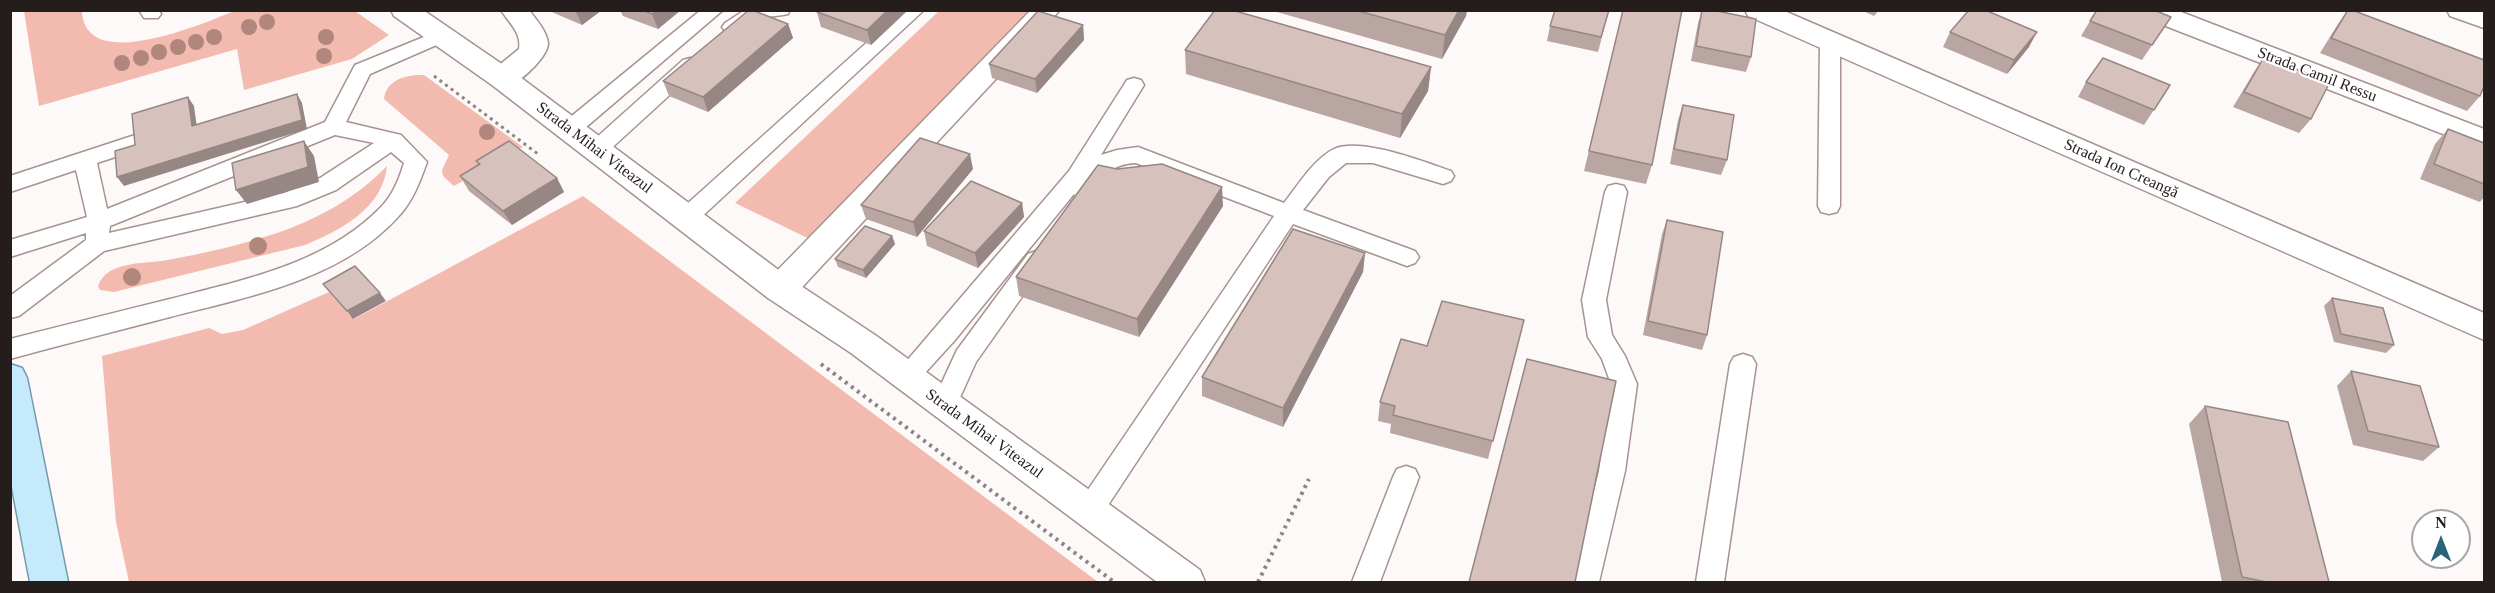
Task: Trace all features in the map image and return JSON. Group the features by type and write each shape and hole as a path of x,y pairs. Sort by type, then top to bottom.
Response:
{"main road":[{"path":"10,378 49,582"}],"street":[{"name":"Strada Mihai Viteazul","path":"404,10 502,78 780,289 863,344 944,406 1186,582"},
{"path":"502,78 530,55 535,46 535,37 514,10"},
{"path":"780,289 1047,10"},
{"name":"Strada Ion Creangă","path":"1758,10 2484,327"},
{"name":"Strada Camil Ressu","path":"2150,10 2484,141"},
{"path":"2460,10 2484,20"}],"lane":[{"path":"570,129 714,10"},
{"path":"596,150 738,21 755,13 781,10"},
{"path":"686,218 915,10"},
{"path":"333,127 362,70 441,36"},
{"path":"1829,206 1830,42"},
{"path":"906,376 946,333 1077,176 1134,86"},
{"path":"10,309 98,232 333,127 393,140 416,162 406,188 389,213 362,235 326,259 259,285 10,349"},
{"path":"10,249 289,200 328,184 393,140"},
{"path":"10,184 140,141"},
{"path":"944,406 966,357 1106,160 1115,156 1138,155 1407,257"},
{"path":"1089,511 1288,213 1321,172 1341,155 1374,155 1443,176"},
{"path":"85,160 98,232"},
{"path":"1585,582 1612,471 1624,384 1613,356 1600,337 1594,300 1616,192"},
{"path":"1710,582 1743,364"},
{"path":"1366,582 1406,477"}],"path":[{"path":"1258,582 1309,479"}],"shaded area":[{"path":"237,10 355,11 389,35 352,59 244,90 237,49 39,106 24,11 82,11 88,30 103,40 124,42 175,33"},
{"path":"939,11 1038,11 818,243 735,203"},
{"path":"424,75 523,147 454,186 443,176 442,170 449,155 384,99 393,82 405,77"},
{"path":"387,166 378,194 358,216 305,245 114,292 100,290 98,286 108,273 123,266 221,249 306,222 349,198"},
{"path":"583,196 1098,582 129,582 116,522 102,356 209,328 222,334 243,330 329,292 354,319"}],"building":[{"path":"642,10 657,10 652,14"},
{"path":"749,10 788,24 703,97 663,81"},
{"path":"819,10 888,10 867,30 817,12"},
{"path":"1215,10 1232,10 1431,67 1402,114 1185,50"},
{"path":"1355,10 1459,10 1445,35"},
{"path":"1555,10 1609,10 1601,37 1550,26"},
{"path":"1623,10 1682,10 1652,165 1589,151"},
{"path":"1702,10 1756,19 1751,57 1696,46"},
{"path":"1969,10 1985,10 2037,32 2014,60 1950,32"},
{"path":"2097,10 2154,10 2171,17 2152,45 2090,21"},
{"path":"2348,10 2484,60 2484,86 2480,96 2331,38"},
{"path":"1038,11 1083,25 1035,79 989,64"},
{"path":"2264,57 2330,82 2311,119 2244,92"},
{"path":"2103,58 2170,85 2154,110 2086,82"},
{"path":"297,94 302,120 117,177 115,151 135,145 132,114 188,97 192,126"},
{"path":"1683,105 1734,115 1727,160 1674,149"},
{"path":"2448,129 2484,143 2484,184 2434,164"},
{"path":"920,138 970,154 913,222 861,205"},
{"path":"304,141 308,167 236,190 232,163"},
{"path":"509,141 557,178 503,211 460,176 480,164 476,161"},
{"path":"1162,164 1222,187 1137,319 1016,277 1098,165 1117,169"},
{"path":"971,181 1022,203 975,253 924,231"},
{"path":"1667,220 1723,232 1707,335 1648,321"},
{"path":"865,226 892,236 863,270 835,259"},
{"path":"1293,229 1365,253 1283,408 1202,377"},
{"path":"355,266 380,293 347,311 323,284"},
{"path":"2332,298 2383,308 2394,345 2341,334"},
{"path":"1442,301 1524,320 1493,441 1393,415 1395,406 1380,402 1401,339 1427,346"},
{"path":"1527,359 1616,381 1575,582 1469,582"},
{"path":"2351,371 2420,386 2439,447 2368,431"},
{"path":"2205,406 2288,422 2329,582 2267,582 2242,577"}]}
